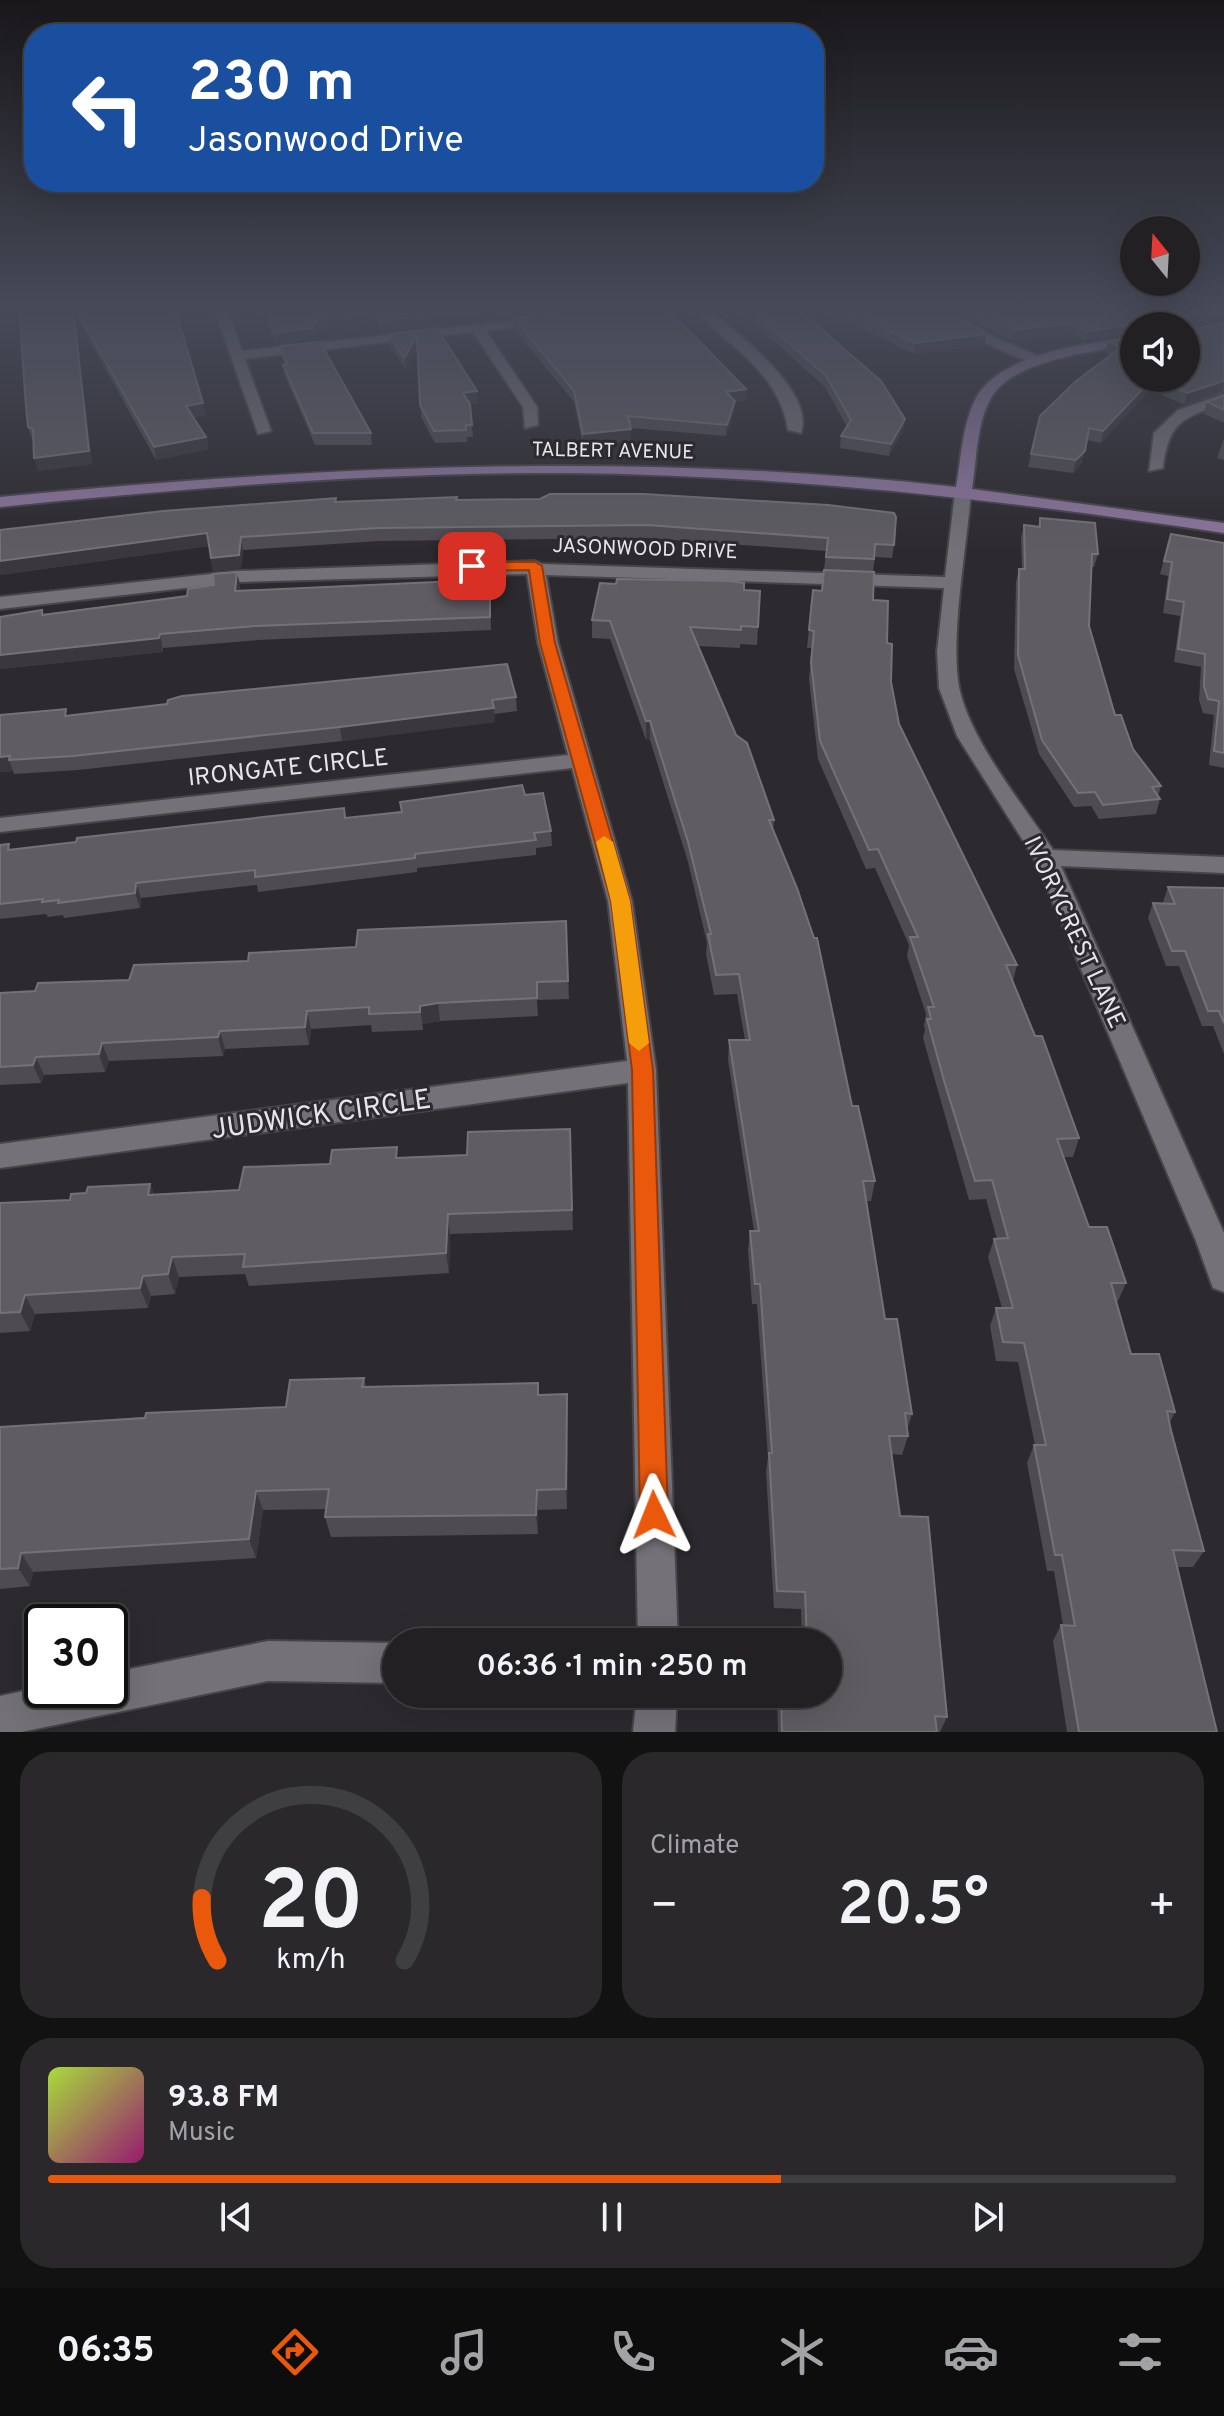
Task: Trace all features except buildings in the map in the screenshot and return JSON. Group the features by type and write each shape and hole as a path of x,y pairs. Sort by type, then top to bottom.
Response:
{"street":[{"path":"248,389 263,431"},
{"path":"518,389 530,407 530,425"},
{"path":"784,389 795,411 796,430"},
{"path":"963,492 982,397 991,389"},
{"path":"1155,468 1159,436 1183,413 1224,398"},
{"name":"TALBERT AVENUE","path":"0,502 141,488 475,469 708,473 963,492 1224,528"},
{"name":"IVORYCREST LANE","path":"963,492 947,652 949,688 968,736 1046,858 1218,1242 1224,1278"},
{"path":"535,566 548,643 620,901 642,1070 658,1628"},
{"name":"JASONWOOD DRIVE","path":"0,603 157,582 409,567 535,566 954,583"},
{"name":"IRONGATE CIRCLE","path":"0,825 583,760"},
{"path":"1046,858 1145,859 1224,865"},
{"name":"JUDWICK CIRCLE","path":"0,1156 642,1070"},
{"path":"0,1716 268,1661 382,1663"},
{"path":"654,1732 656,1708"}],"slow traffic":[{"path":"604,842 620,901 639,1043"}],"route":[{"path":"472,566 535,566 548,643 620,901 642,1070 654,1515"}]}
